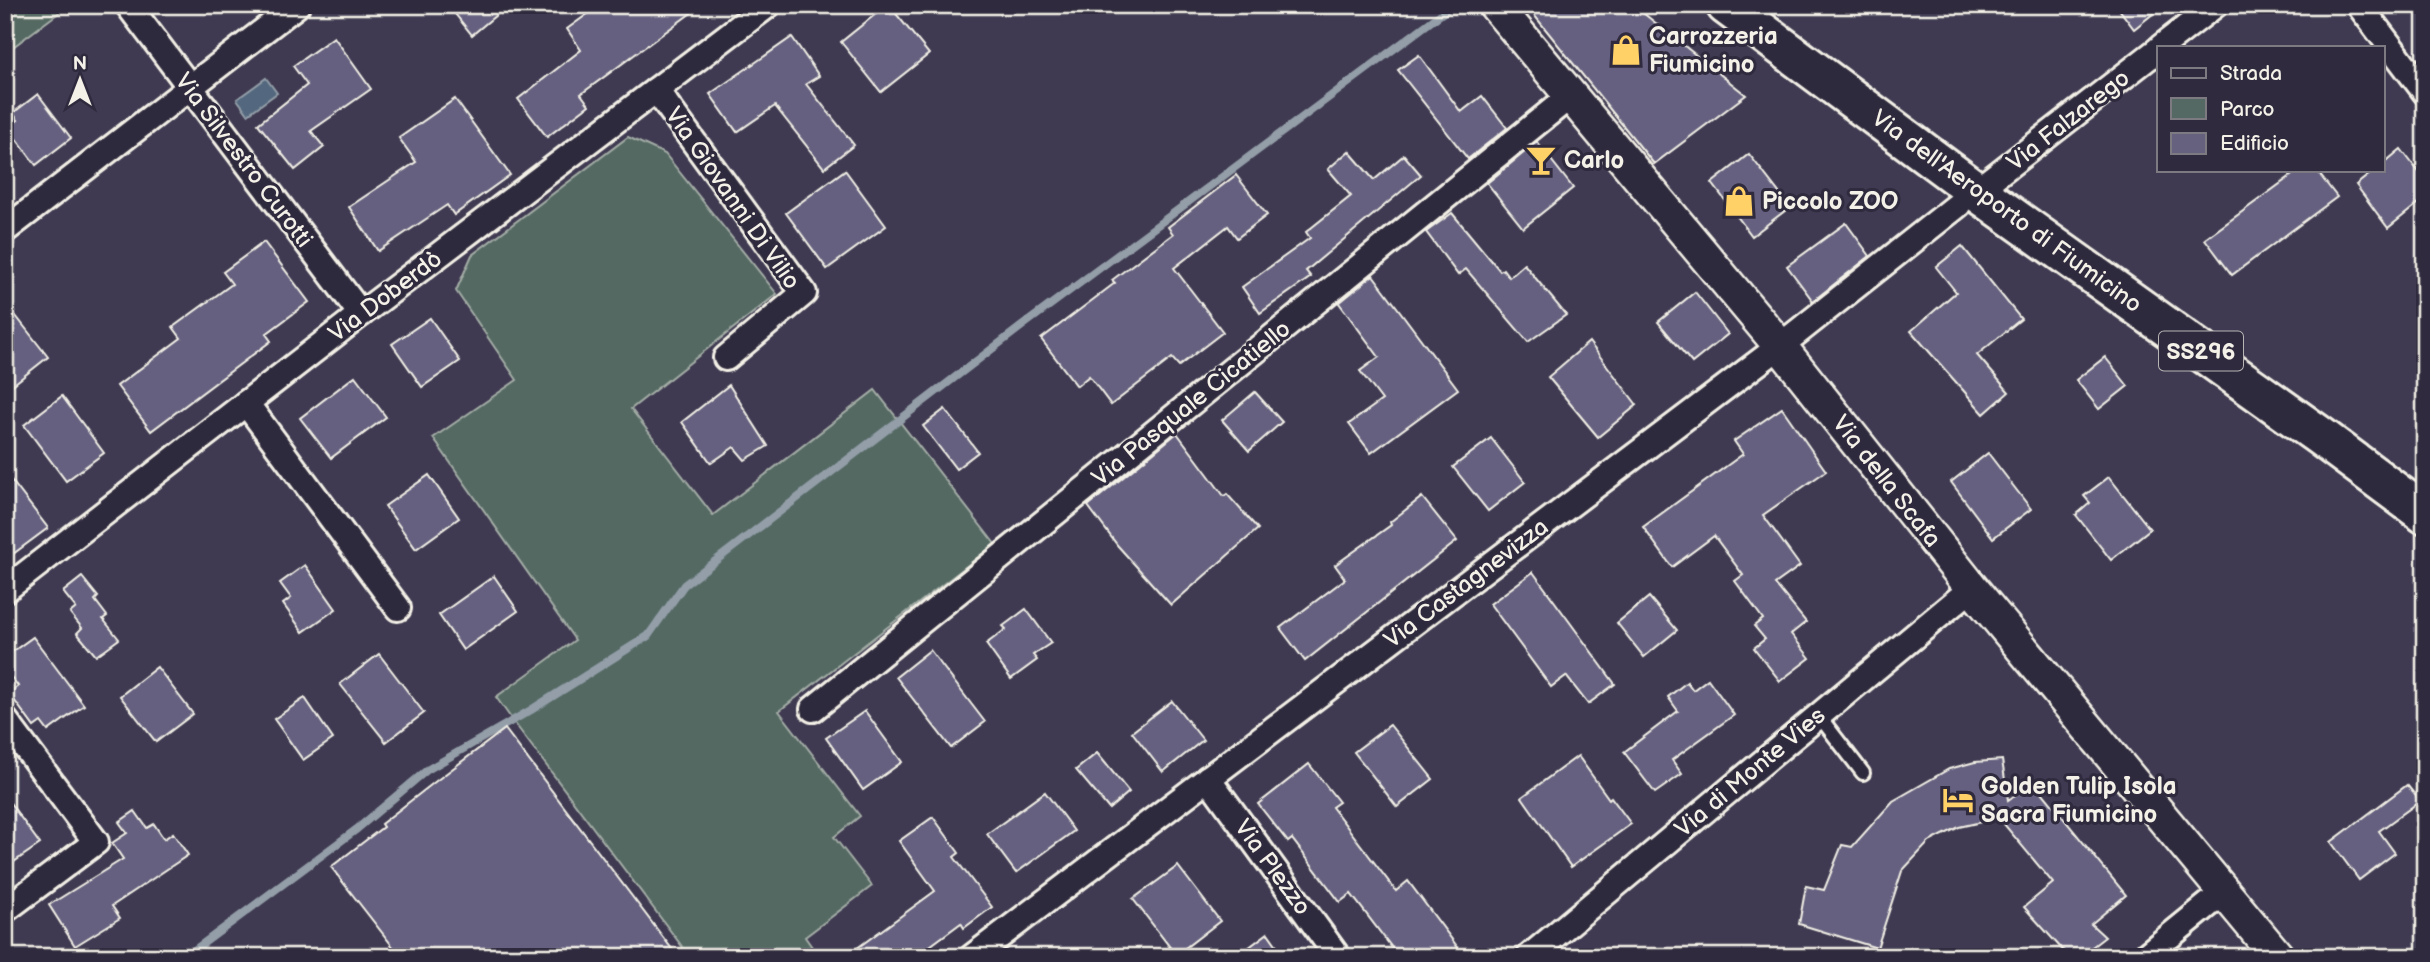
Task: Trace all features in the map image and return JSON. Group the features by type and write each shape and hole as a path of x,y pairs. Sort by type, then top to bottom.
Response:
{"main road":[{"name":"Via dell'Aeroporto di Fiumicino","path":"1726,5 1967,198 2320,436 2425,514"}],"street":[{"name":"Via Silvestro Curotti","path":"128,5 361,314"},
{"path":"5,230 297,5"},
{"name":"Via Doberdò","path":"5,590 361,314 768,5"},
{"name":"Via della Scafa","path":"1495,5 1569,97 1780,346 1972,588 2278,957"},
{"name":"Via Falzarego","path":"2163,46 2215,5"},
{"path":"2359,5 2425,92"},
{"name":"Via Falzarego","path":"1967,198 2157,50"},
{"name":"Via Giovanni Di Vilio","path":"656,90 804,293 726,358"},
{"name":"Via Pasquale Cicatiello","path":"813,709 1569,97"},
{"name":"Via Castagnevizza","path":"972,957 1780,346 1967,198"},
{"path":"246,403 398,608"},
{"name":"Via di Monte Vies","path":"1529,957 1972,588"},
{"path":"5,720 96,842 5,910"},
{"name":"Via Plezzo","path":"1208,778 1338,957"},
{"path":"2144,957 2224,892"}],"lane":[{"path":"1819,716 1863,773"}],"green space":[{"path":"5,5 69,5 5,53"},
{"path":"628,137 665,154 777,294 631,409 713,515 875,390 995,544 779,711 860,816 834,837 872,886 805,937 819,957 690,957 513,721 496,697 575,640 433,438 517,380 456,291 472,255"}],"water":[{"path":"266,78 277,93 248,114 237,99"}],"building":[{"path":"448,5 508,5 472,35"},
{"path":"600,5 702,5 581,94 589,105 547,137 518,99 581,50 567,29"},
{"path":"887,5 929,54 881,92 841,42"},
{"name":"Carrozzeria Fiumicino","path":"1526,5 1633,5 1746,95 1654,164"},
{"path":"2116,5 2164,5 2134,29"},
{"path":"334,37 371,89 311,131 324,147 295,170 258,124 307,85 293,66"},
{"path":"792,37 819,76 806,84 854,145 824,168 775,106 737,132 710,94"},
{"path":"1419,55 1461,112 1482,96 1507,128 1468,159 1398,70"},
{"path":"38,94 71,138 36,165 8,128 18,120 13,113"},
{"path":"455,99 510,175 454,215 447,205 378,251 349,207 416,162 399,138"},
{"path":"1537,142 1573,188 1523,228 1487,183"},
{"path":"2401,149 2425,180 2425,198 2388,228 2356,185 2372,172 2384,172 2384,163"},
{"path":"1349,151 1374,180 1404,155 1421,175 1306,271 1311,277 1260,313 1242,287 1310,238 1306,232 1351,196 1328,169"},
{"path":"1749,154 1790,207 1752,236 1712,183"},
{"path":"845,170 886,226 827,269 786,213"},
{"path":"2296,172 2318,172 2337,197 2232,275 2205,239"},
{"path":"1236,175 1267,215 1237,238 1228,226 1174,268 1223,332 1179,366 1172,358 1111,405 1089,376 1077,386 1041,339 1115,283 1112,280 1173,234 1168,227"},
{"path":"1452,213 1500,271 1503,269 1509,277 1524,264 1566,315 1528,342 1466,269 1458,275 1426,232"},
{"path":"1846,223 1870,256 1813,301 1787,266"},
{"path":"264,242 309,302 266,334 271,341 151,431 117,386 181,338 173,327 232,284 223,272"},
{"path":"1962,246 2021,319 1977,355 2009,392 1984,414 1911,331 1956,292 1936,267"},
{"path":"1373,275 1458,389 1371,453 1349,424 1382,400 1360,371 1379,357 1339,303"},
{"path":"1695,292 1728,334 1692,363 1658,322"},
{"path":"5,302 48,357 5,391"},
{"path":"430,318 460,361 422,387 392,344"},
{"path":"1589,342 1637,405 1598,437 1548,377"},
{"path":"2105,357 2128,386 2099,409 2076,380"},
{"path":"355,376 386,417 331,458 300,418"},
{"path":"729,385 768,446 745,460 734,447 711,463 682,422"},
{"path":"1255,392 1282,422 1249,451 1222,420"},
{"path":"62,396 104,453 66,481 24,425"},
{"path":"1782,408 1826,471 1763,515 1800,566 1775,584 1806,622 1791,634 1810,658 1780,681 1754,648 1765,639 1754,626 1763,619 1735,581 1743,575 1714,536 1672,567 1643,527 1743,454 1734,441"},
{"path":"945,409 978,452 956,469 923,426"},
{"path":"1177,433 1224,496 1227,494 1258,529 1171,605 1118,546 1088,506"},
{"path":"1491,438 1525,482 1488,511 1453,467"},
{"path":"1988,453 2031,509 1993,538 1951,482"},
{"path":"5,472 48,528 5,560"},
{"path":"429,475 459,518 416,549 385,506"},
{"path":"2109,477 2150,529 2111,560 2076,515 2090,503 2084,496"},
{"path":"1422,497 1457,541 1305,661 1280,628 1345,579 1335,565 1391,525 1390,522"},
{"path":"305,565 336,609 303,632 283,604 291,598 280,583"},
{"path":"1533,572 1615,684 1588,704 1566,676 1551,687 1490,604"},
{"path":"494,576 518,611 463,650 439,615"},
{"path":"82,577 98,597 95,600 107,616 103,619 119,639 96,656 77,633 82,628 70,613 76,608 63,592"},
{"path":"1649,597 1677,630 1644,657 1617,623"},
{"path":"1026,609 1051,643 1033,655 1037,660 1011,679 986,644 1006,629 1003,626"},
{"path":"33,637 84,705 48,731 41,722 34,727 9,693 18,686 5,669 5,657"},
{"path":"930,650 985,722 951,748 896,677"},
{"path":"379,654 424,713 386,742 340,684"},
{"path":"157,667 193,714 156,742 120,696"},
{"path":"1708,679 1734,715 1672,760 1682,774 1655,793 1624,752 1678,711 1668,697 1687,682 1693,690"},
{"path":"305,698 333,739 303,760 274,719"},
{"path":"1172,701 1203,740 1163,772 1132,732"},
{"path":"865,711 902,762 863,790 826,738"},
{"path":"1390,725 1433,779 1397,807 1354,752"},
{"path":"505,729 678,957 401,957 331,867 383,827 381,824"},
{"path":"1097,753 1129,792 1109,809 1076,770"},
{"path":"1578,756 1631,824 1571,867 1522,797"},
{"path":"2002,760 2008,800 2034,782 2126,895 2091,924 2105,937 2079,957 2069,957 2024,907 2053,883 1999,818 1959,827 1929,842 1902,871 1877,948 1799,924 1806,886 1824,890 1842,845 1852,847 1893,801 1949,769 1975,762"},
{"path":"1309,764 1339,802 1332,807 1396,891 1408,881 1465,957 1399,957 1351,894 1340,902 1292,839 1288,842 1258,804"},
{"path":"2407,785 2420,801 2379,831 2395,853 2359,880 2331,842"},
{"path":"1045,792 1074,831 1016,873 987,834"},
{"path":"5,796 40,844 5,868"},
{"path":"135,811 147,828 154,824 164,839 173,833 188,855 112,906 120,918 75,946 49,905 123,859 112,843 127,833 119,822"},
{"path":"933,817 959,853 954,857 992,907 964,928 961,923 915,957 845,957 935,891 899,841"},
{"path":"1178,866 1220,921 1176,955 1133,899"},
{"path":"1268,933 1285,957 1236,957"}],"waterway":[{"path":"185,957 357,829 427,770 531,710 648,636 684,585 1022,326 1453,5"}],"place":[{"name":"Carrozzeria Fiumicino","path":"1626,50"},
{"name":"Carlo","path":"1541,160"},
{"name":"Piccolo ZOO","path":"1739,201"},
{"name":"Golden Tulip Isola Sacra Fiumicino","path":"1958,800"}]}
